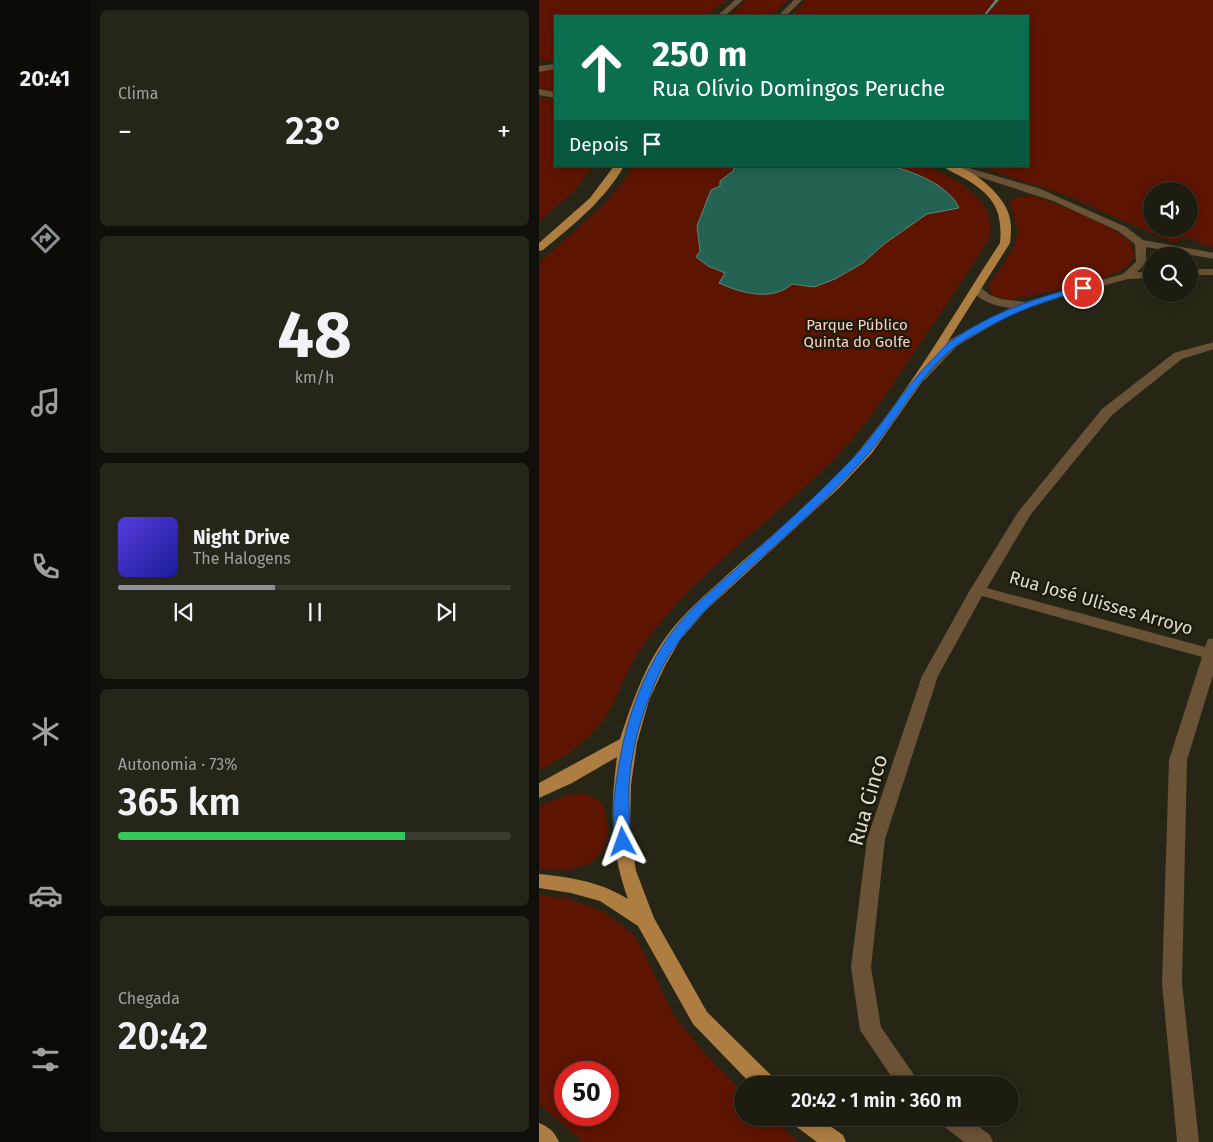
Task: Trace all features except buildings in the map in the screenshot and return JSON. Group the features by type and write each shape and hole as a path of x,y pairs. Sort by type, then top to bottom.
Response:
{"main road":[{"path":"539,248 591,203 610,183 618,167"},
{"path":"757,1076 700,1018 645,920 627,871 621,828 622,785 628,743 641,700 657,666 674,637 701,607 841,477 867,450 918,380 1005,243 1007,232 1006,220 1003,208 996,198 968,177 951,167"},
{"path":"539,791 628,743"},
{"path":"539,881 571,885 606,895 645,920"},
{"path":"813,1126 835,1142"},
{"path":"539,1133 548,1142"}],"street":[{"path":"722,15 739,0"},
{"path":"782,15 797,0"},
{"path":"539,69 554,67"},
{"path":"539,92 554,95"},
{"path":"952,167 1033,190 1057,199 1122,229 1140,243 1210,256 1210,272"},
{"path":"1127,276 1141,263 1140,243"},
{"path":"918,380 953,344 1008,312 1127,276 1143,275"},
{"path":"976,289 993,302 1026,305"},
{"name":"Rua Cinco","path":"904,1076 871,1030 861,967 876,839 930,676 978,590 1025,512 1107,412 1178,356 1213,345"},
{"name":"Rua José Ulisses Arroyo","path":"978,590 1212,651"},
{"path":"1188,1142 1172,983 1178,760 1212,651"},
{"path":"961,1126 982,1142"}],"green space":[{"path":"539,0 726,0 708,15 554,15 554,61 539,62"},
{"path":"746,0 788,0 773,15 730,15"},
{"path":"806,0 1213,0 1213,247 1186,238 1176,243 1160,237 1198,237 1198,182 1143,182 1143,230 1068,196 980,167 1029,167 1029,15 791,15"},
{"path":"554,69 554,92 539,88 539,71"},
{"path":"539,97 554,100 554,167 592,167 574,191 539,222"},
{"name":"Parque Público Quinta do Golfe","path":"632,167 734,167 720,186 711,190 697,226 700,251 696,257 708,266 725,273 719,283 737,290 756,294 776,292 792,284 824,283 835,279 863,263 884,244 927,214 959,208 920,178 895,167 928,167 964,185 973,192 986,209 991,229 988,241 943,310 867,421 849,443 828,466 711,569 689,591 662,620 642,647 629,669 610,710 595,731 573,750 539,770 539,263 603,205 622,184"},
{"path":"1031,196 1082,215 1121,234 1132,246 1134,255 1132,261 1122,270 1095,281 1015,299 995,296 989,289 989,284 1007,258 1017,236 1010,202 1016,197"},
{"path":"585,793 603,803 606,815 607,837 600,855 593,862 570,869 539,869 539,806 568,795"},
{"path":"539,895 567,898 604,912 633,934 673,1014 702,1050 734,1084 734,1126 780,1126 799,1142 583,1142 564,1126 619,1126 619,1061 554,1061 554,1117 539,1104"}],"water":[{"path":"735,167 894,167 920,176 939,186 954,200 959,208 927,214 884,244 863,263 835,279 814,287 792,284 784,290 775,293 756,294 737,290 719,283 725,273 708,266 696,257 700,251 697,226 711,190 720,186 720,181 733,171"}],"waterway":[{"path":"985,15 997,0"}],"route":[{"path":"623,842 621,828 622,785 628,743 641,700 657,666 674,637 701,607 835,484 867,450 918,380 953,344 1008,312 1083,288"}]}
